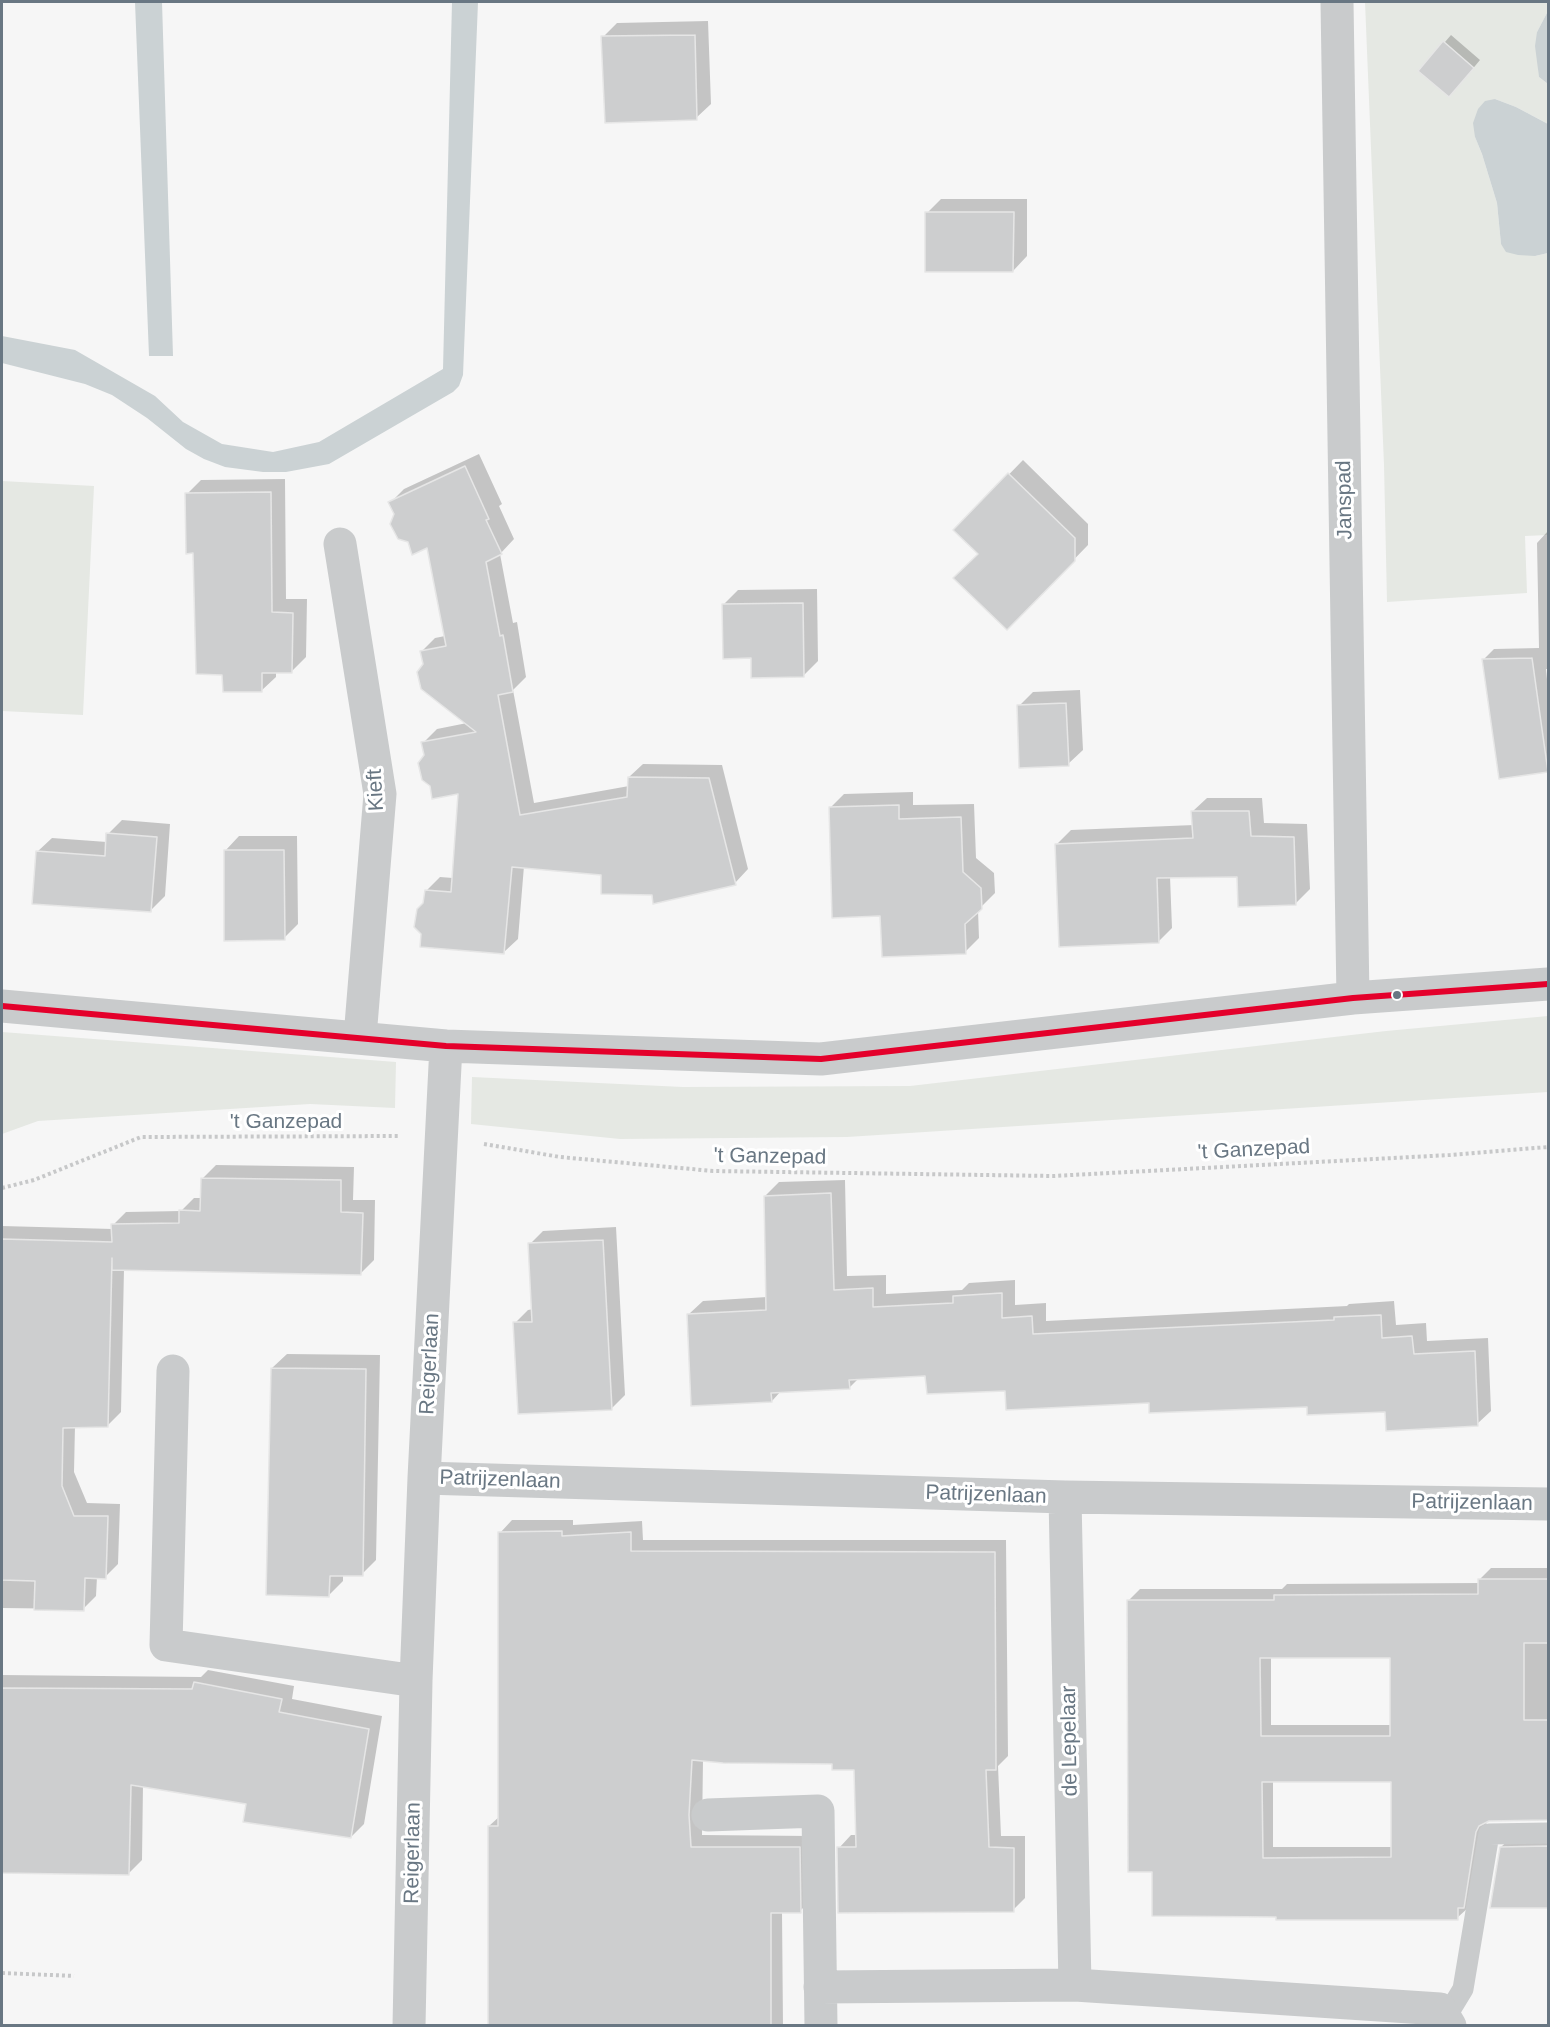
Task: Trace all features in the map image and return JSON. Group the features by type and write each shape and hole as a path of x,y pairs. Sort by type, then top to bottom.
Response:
{"street":[{"name":"Janspad","path":"1337,2 1353,998"},
{"name":"Kieft","path":"340,544 380,794 360,1037"},
{"path":"2,1006 446,1046 821,1059 1353,998 1548,984"},
{"name":"Reigerlaan","path":"409,2025 416,1681 446,1046"},
{"path":"173,1371 166,1645 416,1681"},
{"name":"Patrijzenlaan","path":"424,1478 1065,1497 1548,1504"},
{"name":"de Lepelaar","path":"1065,1497 1075,1985"},
{"path":"708,1815 818,1811 821,2025"},
{"path":"820,1987 1075,1985 1440,2009 1448,2021"}],"lane":[{"path":"1448,2021 1463,1989 1489,1834 1548,1833"}],"path":[{"name":"'t Ganzepad","path":"2,1188 34,1180 141,1137 443,1136 560,1157 713,1171 1053,1176 1450,1155 1548,1147"},
{"path":"2,1973 74,1976"}],"shaded area":[{"path":"135,2 162,2 173,356 149,356"},
{"path":"452,2 478,2 463,375 459,386 453,392 329,464 286,472 263,472 225,467 204,459 186,449 147,418 112,395 85,384 2,363 2,336 75,350 155,396 183,422 222,444 273,452 319,442 443,369"},
{"path":"1365,2 1548,2 1548,11 1537,32 1539,77 1548,84 1548,124 1495,99 1475,137 1497,203 1501,244 1535,256 1548,253 1548,535 1525,536 1527,593 1387,602 1384,465"},
{"path":"1548,11 1548,84 1539,77 1535,46 1537,32"},
{"path":"1495,99 1548,124 1548,253 1535,256 1518,255 1506,252 1501,244 1497,203 1475,137 1473,123 1478,109 1485,101"},
{"path":"2,481 94,486 83,715 2,711"},
{"path":"1548,1016 1548,1092 847,1137 620,1139 471,1124 472,1077 683,1087 910,1086 1386,1031"},
{"path":"2,1032 396,1062 395,1108 310,1104 38,1121 2,1134"}],"building":[{"path":"695,35 697,120 605,123 601,36"},
{"path":"1443,41 1474,68 1449,97 1418,71"},
{"path":"925,212 1014,212 1013,272 925,272"},
{"path":"465,466 502,554 486,562 500,636 503,635 513,692 498,695 520,815 627,797 628,777 709,778 736,885 653,904 652,895 601,894 601,875 512,867 504,954 420,947 421,934 414,927 417,909 423,903 425,890 451,892 458,794 432,799 430,786 422,780 418,763 424,755 421,742 476,732 421,689 417,672 423,664 420,651 446,646 427,548 412,555 408,542 398,539 390,524 394,514 388,502"},
{"path":"1008,473 1075,538 1075,561 1007,630 953,578 978,554 953,530"},
{"path":"271,492 272,612 293,613 292,673 262,673 262,692 223,692 222,675 196,674 193,553 186,554 185,493"},
{"path":"803,603 804,677 751,678 751,658 723,659 722,604"},
{"path":"1532,658 1548,772 1499,779 1482,659"},
{"path":"1066,703 1069,766 1019,768 1017,705"},
{"path":"899,805 899,819 961,817 963,872 981,888 982,909 965,924 966,954 882,957 880,916 832,918 829,807"},
{"path":"1191,811 1249,811 1251,836 1294,837 1296,905 1238,907 1237,877 1157,878 1159,943 1059,947 1055,844 1193,838"},
{"path":"106,833 157,837 151,912 32,904 36,851 105,856"},
{"path":"224,850 284,850 285,940 224,941"},
{"path":"201,1178 341,1180 341,1212 363,1213 361,1275 112,1270 112,1258 108,1427 63,1428 62,1486 74,1516 108,1516 106,1579 85,1578 84,1611 34,1610 35,1581 2,1580 2,1239 112,1242 111,1224 179,1223 179,1210 200,1211"},
{"path":"831,1193 834,1290 873,1288 873,1307 953,1303 953,1296 1002,1293 1002,1318 1032,1316 1033,1334 1334,1320 1334,1317 1381,1315 1382,1338 1412,1336 1414,1354 1475,1351 1478,1426 1386,1431 1385,1412 1307,1415 1307,1407 1149,1413 1149,1403 1006,1410 1005,1391 927,1394 925,1376 849,1380 850,1389 771,1393 772,1402 691,1406 687,1314 766,1310 764,1196"},
{"path":"603,1240 612,1410 518,1414 513,1322 532,1322 528,1243"},
{"path":"271,1368 366,1369 363,1576 330,1576 329,1597 266,1595"},
{"path":"562,1531 562,1536 631,1532 631,1551 995,1552 996,1770 986,1770 989,1847 1014,1848 1014,1912 838,1913 837,1847 856,1847 854,1770 832,1770 832,1764 723,1763 692,1760 689,1815 691,1847 800,1847 801,1913 771,1913 771,2025 488,2025 488,1826 498,1826 498,1532"},
{"path":"1478,1579 1548,1579 1548,1643 1524,1643 1524,1720 1548,1720 1548,1820 1489,1821 1479,1826 1476,1832 1464,1908 1458,1908 1458,1920 1276,1920 1276,1917 1152,1916 1152,1872 1128,1872 1127,1600 1274,1600 1274,1595 1478,1594","holes":["1260,1658 1390,1658 1390,1736 1261,1736","1262,1782 1391,1782 1391,1857 1263,1858"]},
{"path":"194,1682 282,1699 279,1712 369,1729 351,1838 243,1822 246,1804 131,1785 129,1875 2,1873 2,1688 192,1689"},
{"path":"1548,1846 1548,1908 1490,1908 1500,1847"}],"transit line":[{"path":"2,1006 446,1046 821,1059 1353,998 1548,984"}]}
